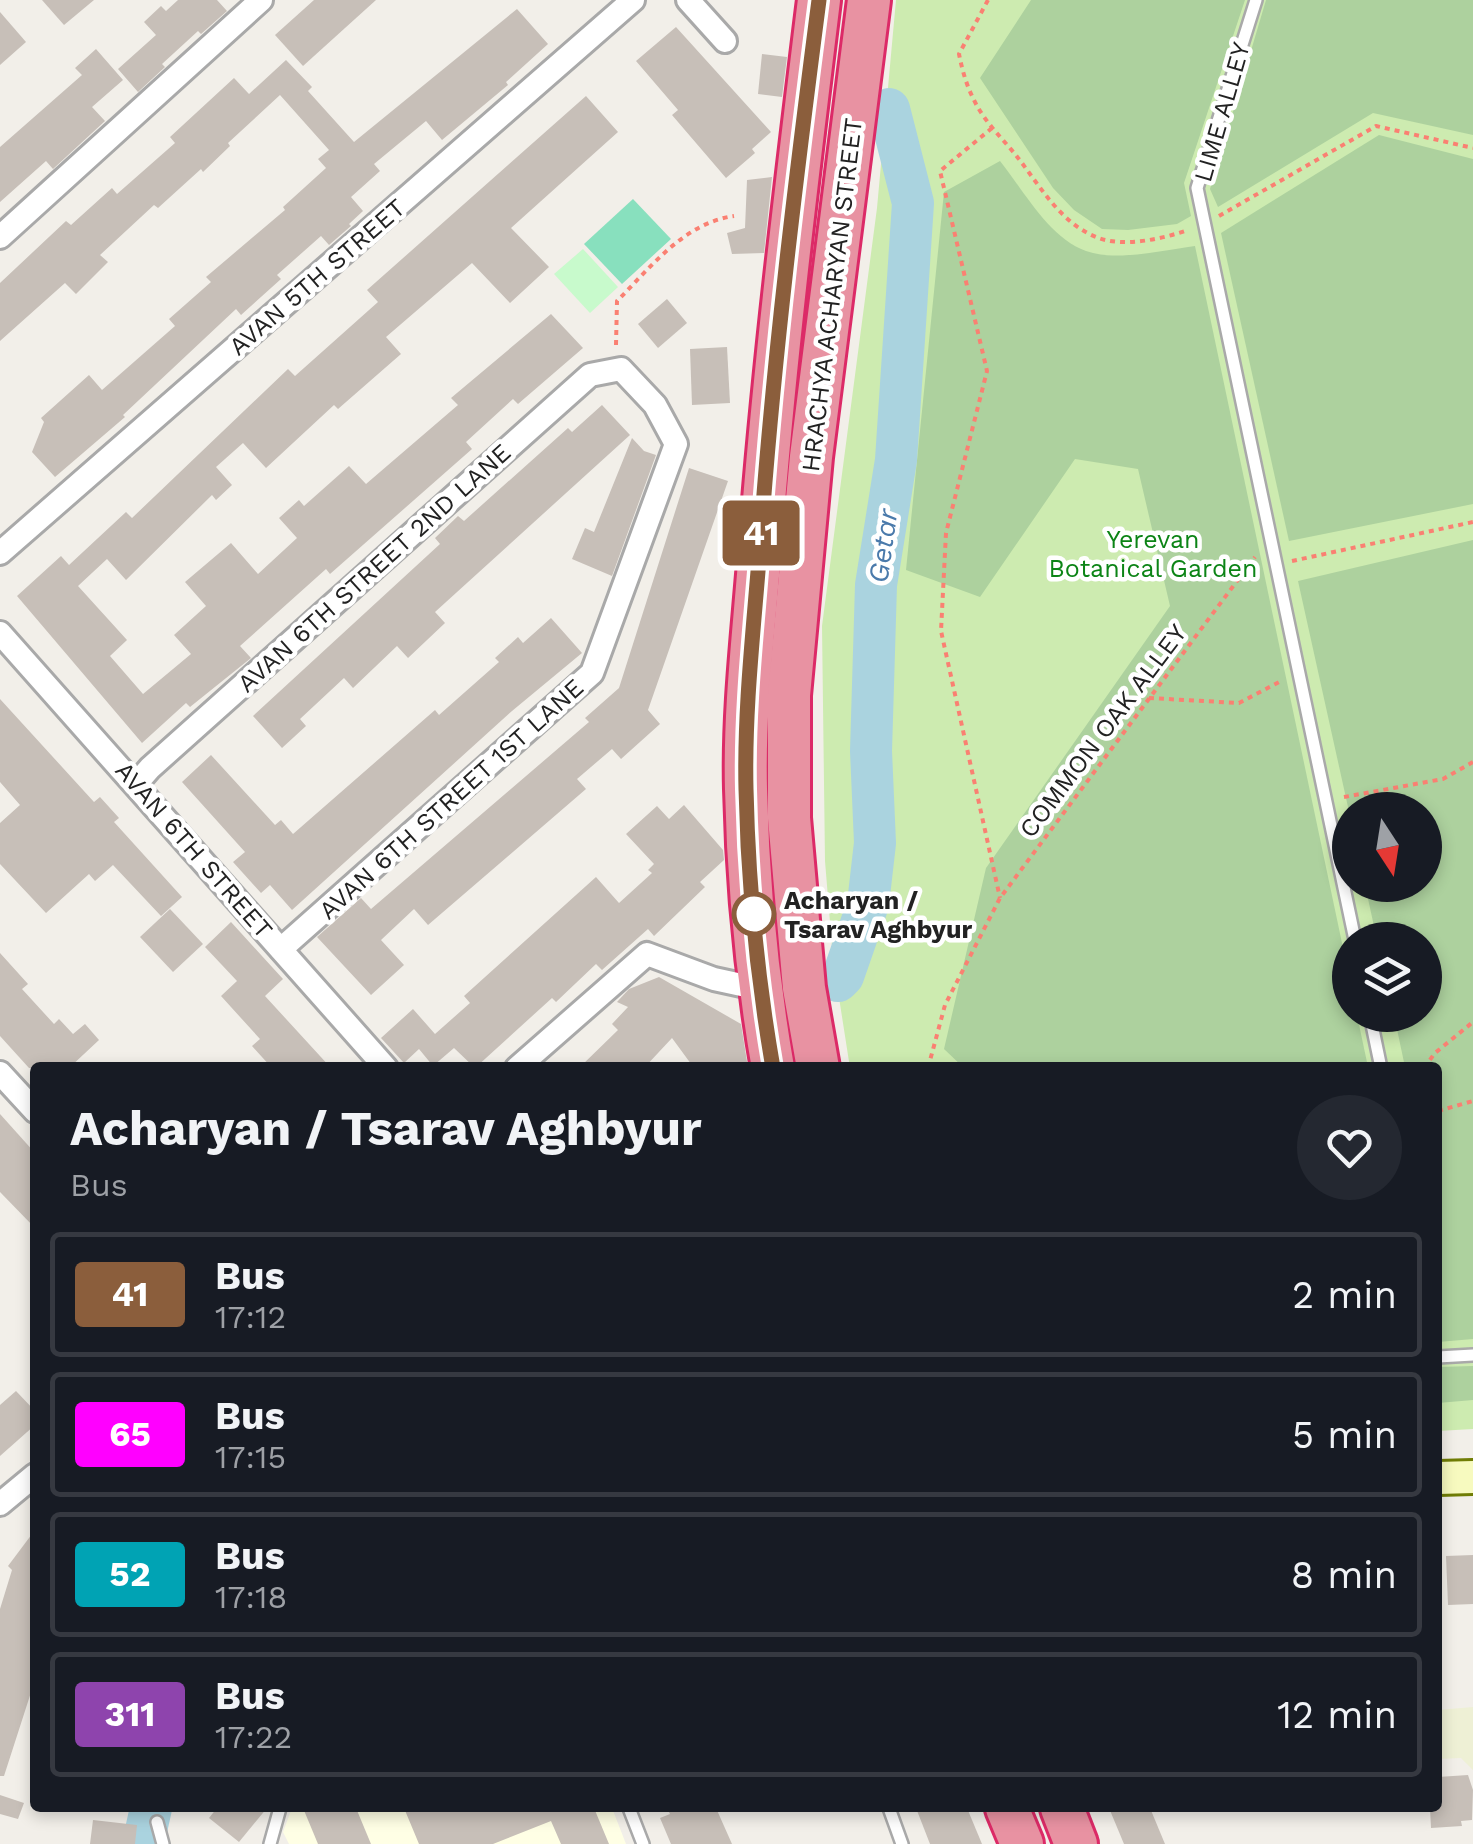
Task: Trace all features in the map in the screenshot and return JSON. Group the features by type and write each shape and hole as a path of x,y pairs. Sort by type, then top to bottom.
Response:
{"highway":[{"name":"HRACHYA ACHARYAN STREET","path":"772,1062 760,989 746,788 748,706 768,446 819,0"},
{"name":"HRACHYA ACHARYAN STREET","path":"817,1062 802,972 789,818 789,694 811,457 869,0"},
{"path":"1010,1812 1022,1844"},
{"path":"1064,1812 1076,1844"}],"main road":[{"path":"1442,1478 1473,1477"}],"street":[{"path":"0,237 261,0"},
{"name":"AVAN 5TH STREET","path":"0,553 633,0"},
{"path":"688,0 725,41"},
{"name":"AVAN 6TH STREET 2ND LANE","path":"136,784 590,375 622,369"},
{"name":"AVAN 6TH STREET 1ST LANE","path":"281,949 592,673 676,444 655,405 622,369"},
{"name":"AVAN 6TH STREET","path":"0,633 381,1062"},
{"path":"524,1062 647,954 714,979 760,989"},
{"path":"0,1072 30,1105"},
{"path":"1,1504 30,1479"}],"lane":[{"name":"LIME ALLEY","path":"1256,0 1198,188 1351,922"},
{"path":"1374,1032 1381,1062"},
{"path":"1442,1357 1473,1355"},
{"path":"270,1844 279,1812"},
{"path":"630,1812 643,1844"},
{"path":"890,1812 902,1844"},
{"path":"157,1822 162,1844"}],"path":[{"path":"988,0 959,54 973,100 1044,195 1072,222 1098,238 1133,241 1168,237 1205,224 1376,126 1473,148"},
{"path":"992,128 940,170 987,371 946,533 941,631 1000,898"},
{"path":"622,369 614,335 617,301 686,234 715,218 734,216"},
{"path":"1276,564 1473,522"},
{"name":"COMMON OAK ALLEY","path":"930,1062 944,1005 1000,898 1270,537"},
{"path":"1149,698 1239,702 1298,672"},
{"path":"1325,801 1444,779 1473,762"},
{"path":"1428,1062 1473,1022"},
{"path":"1442,1111 1473,1101"}],"shaded area":[{"path":"1473,1707 1473,1770 1461,1758 1442,1759 1442,1710"},
{"path":"290,1812 614,1812 626,1844 289,1844 283,1832"}],"green space":[{"name":"Yerevan Botanical Garden","path":"896,0 1473,0 1473,1429 1442,1431 1442,1062 849,1062 833,959 825,861 822,626 877,208"},
{"path":"1031,0 1245,0 1184,183 1191,216 1177,224 1102,229 1074,210 1053,188 980,78"},
{"path":"1266,0 1473,0 1473,135 1373,113 1218,207 1210,189"},
{"path":"1379,135 1473,159 1473,504 1289,541 1221,233"},
{"path":"1000,161 1049,225 1086,251 1125,255 1195,246 1338,922 1332,922 1332,1032 1361,1032 1367,1062 958,1062 944,1049 986,868 1170,606 1138,469 1075,459 980,597 906,570 944,192"},
{"path":"633,199 671,239 622,284 584,244"},
{"path":"583,249 618,287 590,313 554,274"},
{"path":"1473,540 1473,1339 1442,1342 1442,1062 1404,1062 1398,1032 1442,1032 1442,922 1373,922 1369,902 1442,902 1442,792 1345,792 1298,581"},
{"path":"1473,1366 1473,1400 1442,1403 1442,1367"}],"building":[{"path":"42,0 94,0 64,25"},
{"path":"178,0 217,0 227,11 201,34 198,31 138,92 118,69 156,35 144,22 161,6 166,11"},
{"path":"314,0 376,0 303,66 275,35"},
{"path":"517,9 548,44 506,82 508,85 442,140 426,121 374,164 380,171 351,197 363,211 351,226 329,245 321,236 277,275 281,279 241,315 236,309 125,417 55,477 32,452 44,422 41,418 89,375 102,390 175,326 169,319 211,282 206,277 285,210 283,207 326,168 318,159 329,150 280,95 203,172 201,169 158,208 154,205 100,255 108,262 76,294 65,283 0,341 0,283 66,221 71,225 112,188 117,194 175,143 170,137 234,78 249,94 286,60 354,142"},
{"path":"0,12 26,42 0,65"},
{"path":"676,27 771,132 752,149 755,153 726,178 672,115 678,110 636,61"},
{"path":"96,49 123,80 92,107 105,121 53,169 46,161 0,202 0,147 82,75 75,68"},
{"path":"762,54 787,57 782,97 758,94"},
{"path":"586,96 618,132 511,228 549,267 510,303 472,263 386,337 401,354 338,409 334,405 266,468 243,443 216,467 232,485 216,500 212,495 126,580 107,559 78,586 127,640 110,656 143,694 191,654 174,635 206,606 185,582 231,543 258,574 297,538 279,518 299,500 304,506 349,466 366,484 458,405 451,398 551,314 583,348 518,404 513,399 466,442 472,449 330,574 326,569 240,646 251,658 190,707 186,703 142,743 17,596 61,556 69,565 126,512 132,518 288,369 295,376 378,302 367,290"},
{"path":"772,177 764,253 732,254 727,233 745,228 747,180"},
{"path":"667,299 687,323 658,348 638,324"},
{"path":"727,347 730,403 692,405 690,349"},
{"path":"602,405 630,435 435,612 445,623 408,658 397,646 353,688 344,678 300,719 306,726 282,748 253,716 440,544 435,538 458,516 464,521 568,428 572,432"},
{"path":"632,438 644,451 656,455 612,576 572,559 585,528 594,532"},
{"path":"689,468 728,481 648,710 660,724 621,759 612,749 577,779 586,789 428,925 414,909 381,940 404,965 371,995 317,937 361,898 371,909 589,722 585,718 619,688"},
{"path":"551,618 582,653 512,711 292,910 270,885 261,893 233,862 245,852 182,782 211,755 275,825 281,820 293,834 435,710 439,715 499,662 495,658 518,637 523,643"},
{"path":"0,699 94,802 100,797 119,818 114,822 182,897 161,916 113,865 95,881 89,874 46,913 0,864 0,823 20,805 0,782"},
{"path":"684,805 723,850 724,860 700,882 705,887 654,936 648,929 602,970 596,964 482,1062 469,1062 454,1048 438,1062 430,1062 419,1049 403,1062 381,1038 413,1009 435,1034 470,1003 464,996 596,877 619,903 652,873 648,870 654,864 626,834 657,806 669,819"},
{"path":"170,909 203,944 173,972 140,937"},
{"path":"231,922 283,979 265,996 326,1062 267,1062 252,1046 260,1039 221,996 237,981 205,947"},
{"path":"0,953 28,984 22,989 54,1024 59,1019 73,1034 85,1024 99,1040 75,1062 30,1062 29,1068 0,1036"},
{"path":"659,977 741,1024 747,1062 690,1062 672,1038 650,1062 585,1062 618,1030 612,1024 628,1007 617,1002 629,989"},
{"path":"0,1114 30,1147 30,1223 0,1192"},
{"path":"16,1391 30,1406 30,1429 0,1456 0,1405"},
{"path":"30,1537 30,1695 4,1776 0,1776 0,1609 12,1570 8,1566"},
{"path":"1473,1555 1473,1604 1448,1605 1446,1556"},
{"path":"1468,1775 1473,1790 1472,1820 1461,1821 1462,1826 1431,1828 1430,1812 1442,1812 1442,1777"},
{"path":"0,1795 24,1803 18,1819 0,1814"},
{"path":"214,1812 264,1812 239,1842 209,1818"},
{"path":"305,1812 358,1812 371,1844 318,1844"},
{"path":"406,1812 596,1812 609,1844 561,1844 551,1821 493,1844 419,1844"},
{"path":"718,1812 732,1844 671,1844 660,1818"},
{"path":"918,1812 969,1812 982,1844 930,1844"},
{"path":"1111,1812 1152,1812 1165,1844 1124,1844"},
{"path":"93,1820 137,1825 135,1844 90,1844"}],"waterway":[{"name":"Getar","path":"838,981 868,904 875,843 871,751 876,585 896,460 913,203 889,109"},
{"name":"Getar","path":"143,1844 150,1812"}],"bus line":[{"name":"41","path":"772,1062 760,989 752,880 746,788 748,706 768,446 819,0"}],"place":[{"name":"Acharyan / Tsarav Aghbyur","path":"754,914"}]}
